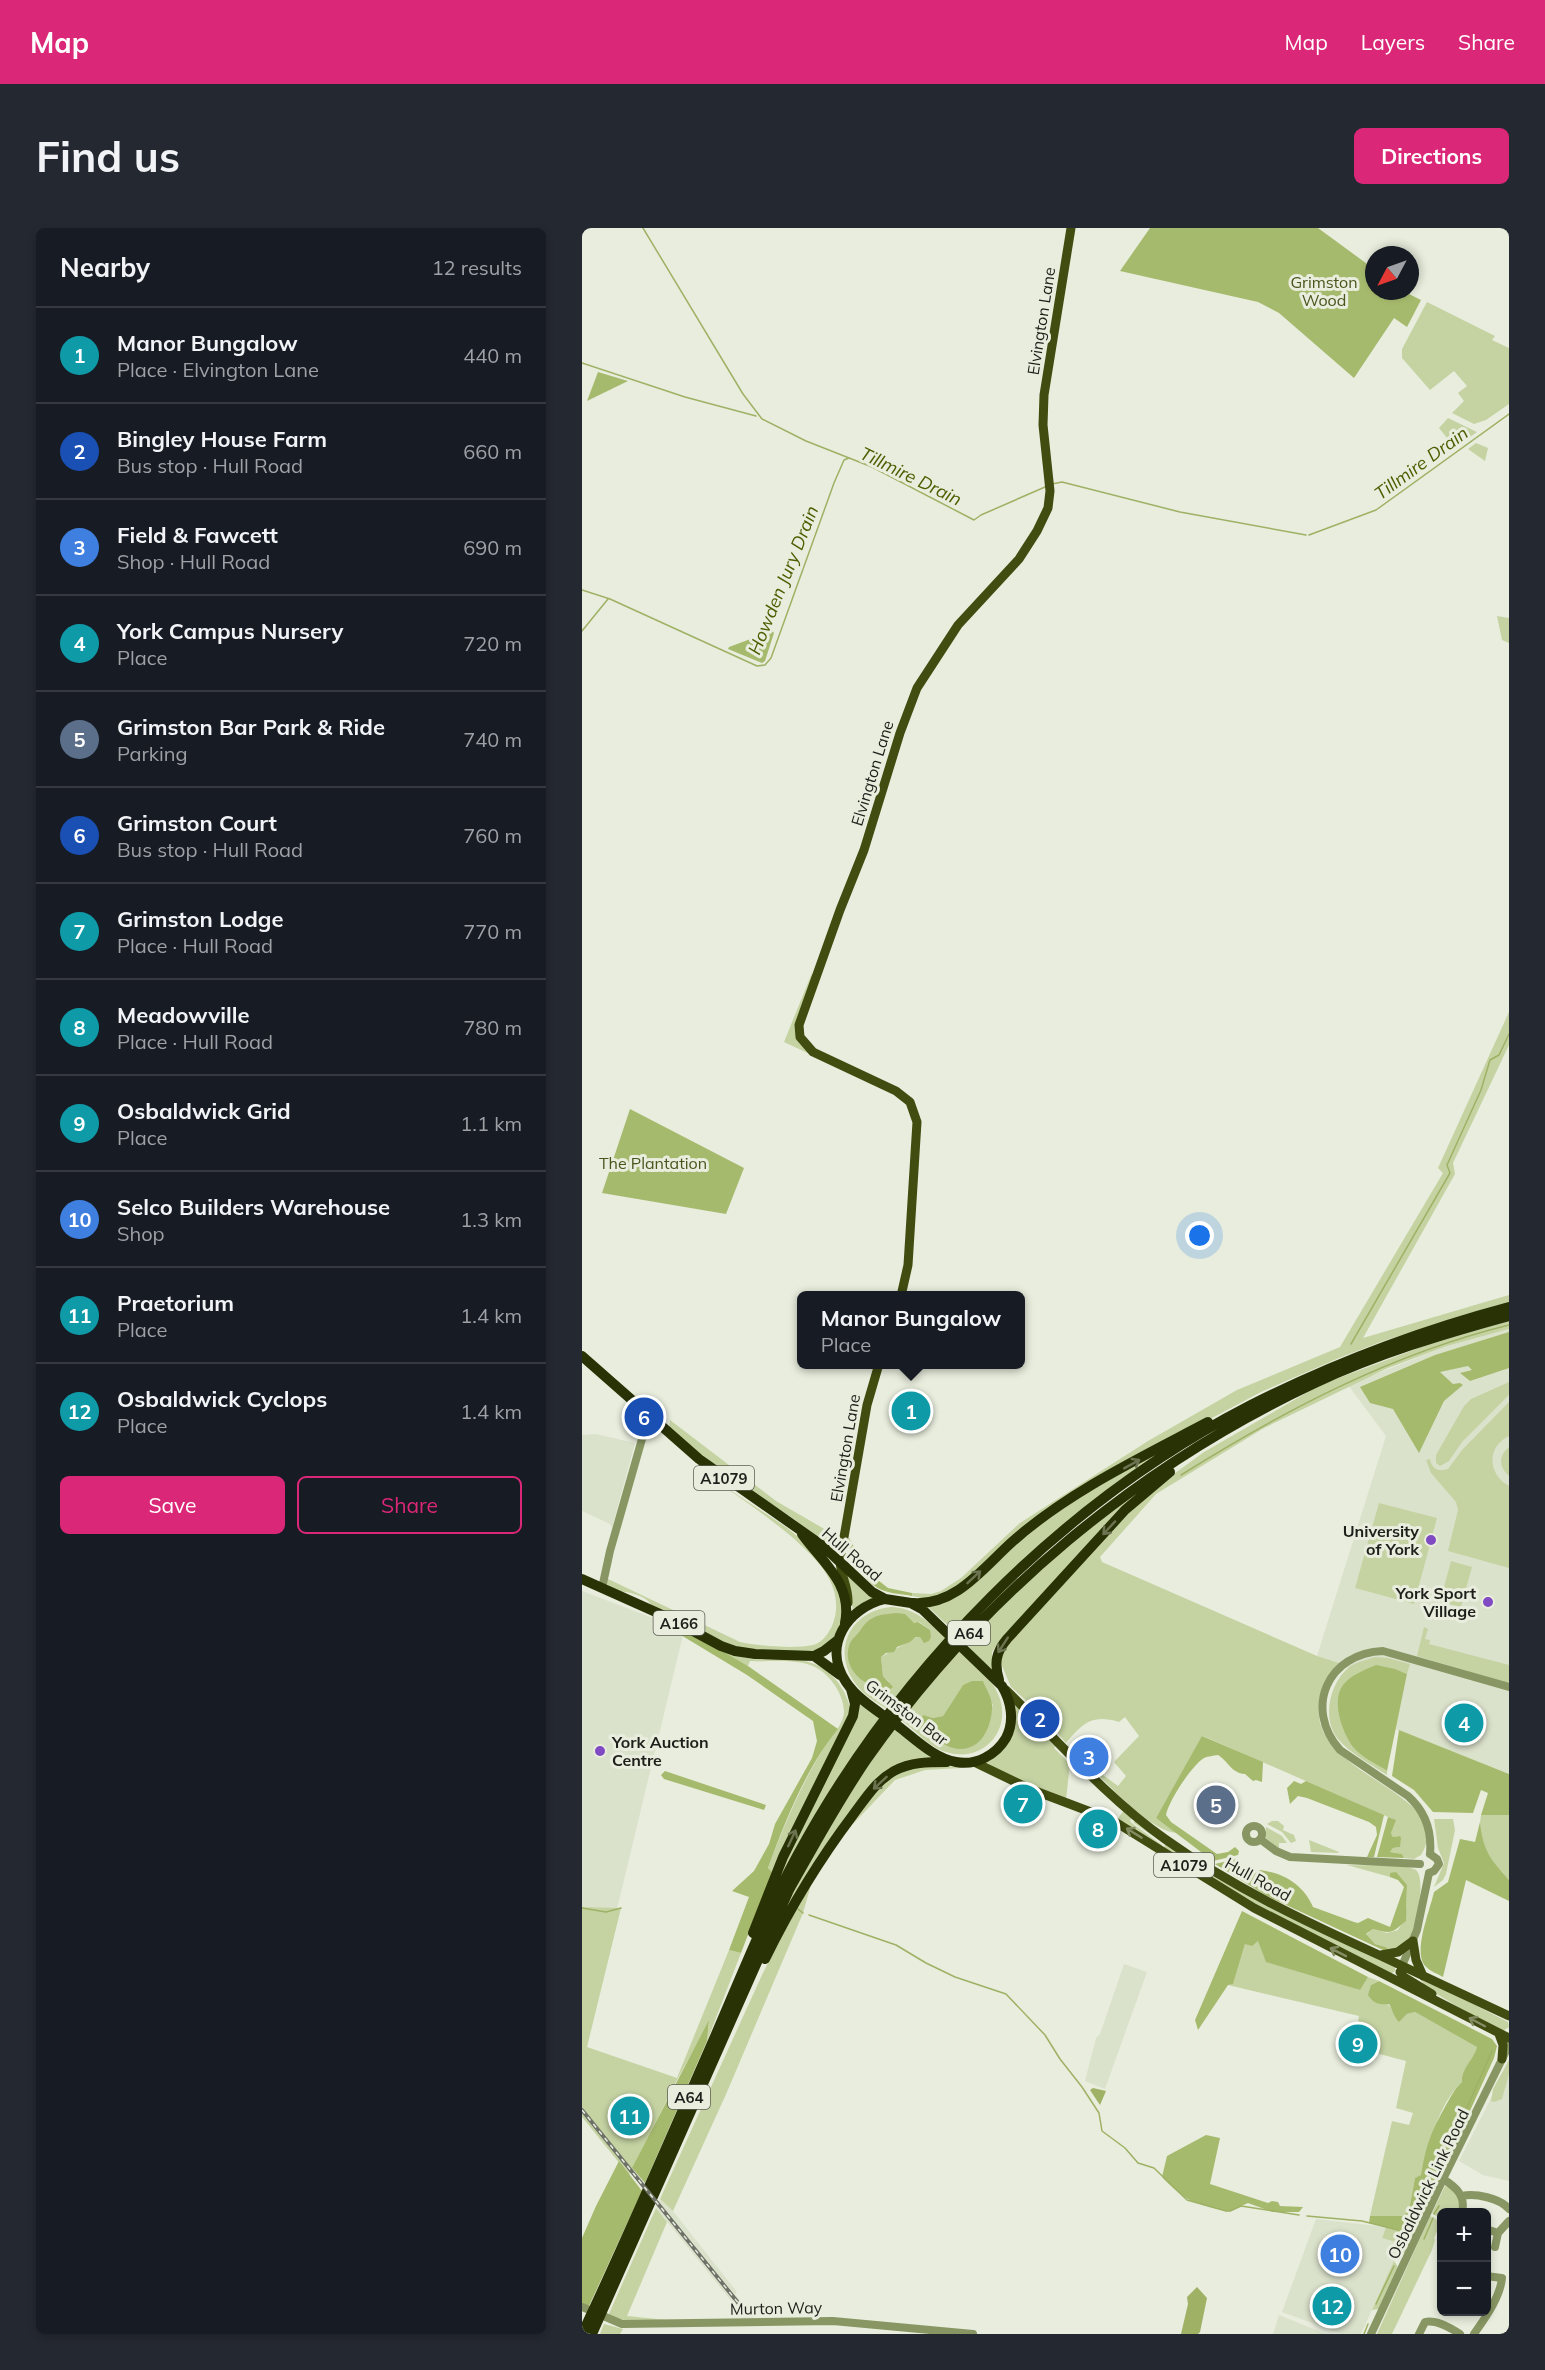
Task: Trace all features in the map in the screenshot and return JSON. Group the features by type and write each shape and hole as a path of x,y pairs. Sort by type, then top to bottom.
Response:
{"highway":[{"name":"A64","path":"658,2179 744,1968 791,1867 839,1785 905,1694 955,1635 1036,1556 1096,1505 1163,1457 1250,1406 1313,1375 1380,1347 1448,1323 1509,1307"},
{"name":"A64","path":"588,2331 789,1890 866,1761 925,1682 968,1634 1039,1564 1138,1486 1198,1446 1273,1404 1353,1367 1453,1331 1509,1316"},
{"name":"Hull Road","path":"582,1356 699,1459 814,1539 840,1560 868,1589 885,1599"},
{"path":"885,1599 911,1603 930,1602 955,1594 1014,1540 1088,1489 1225,1413 1250,1406"},
{"path":"974,1762 994,1752 1008,1734 1012,1718 1009,1702 996,1669 997,1656 1007,1639 1125,1510 1182,1463 1198,1446"},
{"name":"Hull Road","path":"800,1531 840,1581 847,1608 844,1626"},
{"name":"A166","path":"586,1581 735,1650 755,1654 814,1656"},
{"name":"Grimston Bar","path":"885,1599 872,1602 858,1610 844,1626 837,1656 847,1683 904,1731 938,1755 956,1762 974,1762"},
{"path":"911,1603 936,1621 1002,1686"},
{"path":"814,1656 839,1640"},
{"path":"744,1968 748,1946 783,1857 853,1716 855,1704 847,1683 830,1665 814,1656"},
{"path":"729,2025 747,1996 781,1927 810,1876 872,1790 894,1771 911,1764 956,1762"}],"main road":[{"name":"Elvington Lane","path":"903,1291 908,1264 917,1130 913,1106 907,1098 896,1091 813,1052 803,1042 799,1025 868,838 896,743 917,688 958,625 1005,577 1027,546 1045,514 1050,490 1044,432 1044,402 1071,228"},
{"name":"Elvington Lane","path":"847,1608 848,1591 840,1569 840,1560 867,1405 878,1369"},
{"name":"Hull Road","path":"1002,1686 1096,1781 1163,1838 1256,1896 1379,1955 1401,1969 1423,1976 1509,2016"},
{"name":"Hull Road","path":"974,1762 1030,1789 1112,1820 1254,1908 1454,2010 1504,2032 1509,2038"},
{"path":"1379,1955 1398,1952 1413,1941 1416,1960 1423,1976"},
{"path":"1390,1978 1397,1977 1401,1969"},
{"path":"1401,1969 1404,1977 1421,1986 1454,2010"},
{"path":"1454,1991 1462,1998 1509,2022"},
{"path":"1504,2032 1505,2057"}],"street":[{"path":"602,1588 606,1566 642,1439 654,1419"},
{"path":"586,1581 606,1566"},
{"path":"1430,1854 1429,1829 1417,1805 1398,1789 1340,1750 1327,1732 1322,1709 1327,1686 1333,1675 1350,1659 1372,1651 1383,1651 1509,1687"},
{"path":"1260,1839 1284,1855 1302,1859 1420,1864"},
{"path":"1429,1873 1423,1870 1420,1864 1422,1858 1430,1854"},
{"path":"1429,1873 1437,1869 1439,1864 1437,1859 1430,1854"},
{"path":"1401,1969 1413,1941 1429,1873"},
{"name":"Osbaldwick Link Road","path":"1371,2334 1443,2179 1509,2045"},
{"path":"1443,2179 1458,2188 1462,2196 1462,2208"},
{"path":"1462,2196 1480,2195 1503,2204 1509,2209"},
{"path":"1495,2247 1498,2233 1509,2221"},
{"path":"1491,2231 1498,2233"},
{"path":"1478,2333 1505,2278"},
{"name":"Murton Way","path":"582,2307 622,2324 833,2322 973,2334"},
{"path":"1419,2334 1426,2322 1424,2311"},
{"path":"1426,2322 1431,2321 1460,2334"}],"shaded area":[{"path":"1427,302 1495,336 1492,340 1509,348 1509,404 1486,420 1474,424 1452,413 1464,401 1458,393 1467,386 1454,371 1430,390 1402,358 1402,349"},
{"path":"1448,418 1477,432 1455,448 1439,428"},
{"path":"1476,443 1488,448 1485,461 1468,449"},
{"path":"1497,616 1509,618 1509,643 1502,640"},
{"path":"812,973 812,982 796,1028 814,1056 784,1042"},
{"path":"1509,1012 1509,1045 1453,1163 1455,1174 1363,1338 1509,1295 1509,1304 1386,1340 1261,1392 1097,1479 962,1584 928,1599 912,1596 912,1593 931,1594 941,1591 961,1578 1020,1523 1148,1441 1237,1390 1340,1347 1443,1173 1438,1168"},
{"path":"1509,1321 1509,1329 1447,1346 1388,1368 1264,1428 1156,1494 1100,1557 1102,1562 1317,1656 1339,1663 1320,1700 1322,1729 1339,1753 1415,1810 1427,1830 1421,1855 1414,1859 1404,1858 1402,1854 1390,1852 1393,1848 1400,1847 1400,1836 1393,1837 1391,1833 1395,1820 1203,1736 1156,1818 1177,1833 1167,1831 1134,1810 1097,1774 1099,1772 1118,1786 1126,1776 1114,1762 1139,1736 1125,1717 1119,1722 1102,1719 1089,1722 1083,1725 1066,1743 1040,1713 1011,1687 1000,1661 1005,1647 1111,1529 1167,1479 1204,1452 1320,1385 1440,1340"},
{"name":"University of York","path":"1509,1329 1509,1774 1395,1729 1407,1675 1349,1667 1317,1656 1386,1436 1348,1385 1447,1346"},
{"path":"1509,1382 1509,1395 1462,1442 1449,1461 1440,1466 1436,1463 1436,1455 1464,1406 1471,1399"},
{"path":"1509,1402 1509,1436 1496,1447 1492,1461 1497,1475 1509,1486 1509,1568 1448,1551 1458,1510 1456,1502 1431,1473 1426,1460 1430,1459 1436,1469 1448,1469 1462,1450"},
{"path":"670,1420 776,1501 840,1538 836,1545 828,1545 794,1519 720,1471 669,1428"},
{"path":"596,1434 635,1443 612,1528 610,1524 582,1511 582,1435"},
{"path":"1509,1447 1509,1476 1501,1462 1505,1450"},
{"path":"1150,1456 1152,1459 954,1631 927,1606 944,1603 1068,1504"},
{"path":"1160,1474 997,1645 992,1652 992,1669 973,1653 966,1642 1063,1548"},
{"path":"718,1482 786,1527 807,1544 840,1586 844,1619 834,1640 820,1649 809,1651 736,1648 652,1606 641,1596 616,1591 605,1583 606,1578 740,1642 797,1647 813,1645 822,1640 832,1626 836,1607 836,1597 825,1571 790,1535"},
{"path":"1379,1503 1437,1518 1414,1604 1355,1588"},
{"path":"1451,1561 1472,1567 1461,1607 1440,1602"},
{"path":"843,1569 874,1598 853,1610"},
{"path":"582,1591 653,1618 683,1635 617,1909 582,1907"},
{"path":"891,1607 907,1610 927,1621 946,1638 888,1710 858,1687 848,1670 845,1657 845,1645 849,1634 865,1616","holes":["909,1620 914,1623 919,1622 930,1630 881,1657 883,1676 889,1682 878,1687 867,1685 854,1637 859,1633"]},
{"path":"1424,1627 1428,1629 1425,1639 1430,1640 1429,1644 1509,1665 1509,1682 1417,1656"},
{"path":"716,1648 752,1659 794,1659 815,1664 832,1675 844,1691 851,1711 772,1872 768,1868 787,1820 809,1773 844,1716 843,1704 833,1683 817,1668 788,1661 750,1661 748,1666"},
{"path":"958,1650 991,1681 1002,1706 999,1730 993,1739 985,1747 975,1752 963,1754 950,1753 936,1748 901,1720","holes":["983,1682 993,1706 919,1726 922,1715 933,1718 943,1716 963,1685"]},
{"path":"1375,1657 1410,1664 1407,1674 1395,1669 1354,1748 1387,1771 1387,1775 1343,1744 1333,1731 1330,1721 1330,1701 1342,1674 1352,1665"},
{"path":"859,1702 881,1719 769,1903 780,1872"},
{"path":"1015,1704 1056,1746 1054,1748 1070,1764 1066,1799 1005,1774 984,1761 1003,1745"},
{"path":"894,1729 932,1757 885,1772 792,1903 787,1904 845,1798"},
{"path":"933,1764 961,1768 925,1770 895,1780 852,1825 881,1785 905,1769"},
{"path":"1124,1810 1132,1817 1130,1821 1133,1824 1162,1847 1117,1820"},
{"path":"1481,1815 1509,1815 1509,1880 1491,1858 1483,1843"},
{"path":"1134,1819 1162,1840 1395,1967 1395,1971 1391,1974 1266,1911 1164,1848 1165,1844 1134,1823"},
{"path":"1434,1819 1453,1819 1455,1830 1446,1874 1443,1880 1434,1887 1444,1863 1438,1848"},
{"path":"1278,1821 1284,1826 1283,1830 1294,1835 1296,1841 1291,1843 1282,1832 1267,1824"},
{"path":"1266,1827 1282,1836 1287,1843 1279,1843 1279,1849 1265,1837"},
{"path":"1309,1840 1339,1852 1311,1852"},
{"path":"1347,1865 1393,1866 1416,1870 1420,1884 1419,1905 1411,1935 1404,1945 1388,1952 1386,1947 1375,1944 1366,1935 1373,1929 1387,1933 1398,1930 1405,1914 1407,1885 1390,1873 1390,1877"},
{"path":"811,1885 803,1913 727,2092 673,2211 660,2199 762,1975 799,1902"},
{"path":"582,1907 621,1908 587,2047 677,2078 729,1950 741,1953 707,2041 709,2022 629,2175 582,2117"},
{"path":"1258,1941 1359,1990 1368,1977 1379,1981 1371,1985 1392,2009 1399,2021 1407,2014 1415,2012 1478,2047 1464,2072 1462,2082 1441,2113 1431,2138 1421,2176 1415,2178 1409,2210 1403,2216 1370,2216 1392,2121 1409,2125 1413,2113 1396,2108 1406,2061 1353,2047 1359,2016 1228,1985 1233,1983 1245,1944"},
{"path":"1124,1964 1147,1972 1105,2089 1085,2081 1096,2038 1100,2034"},
{"path":"1420,1977 1508,2022 1509,2027 1503,2031 1479,2020 1424,1986"},
{"path":"1509,2060 1509,2074 1502,2099 1491,2101 1493,2089"},
{"path":"1509,2063 1509,2181 1483,2175 1459,2161"},
{"path":"1093,2088 1106,2091 1100,2105 1090,2090"},
{"path":"1445,2186 1456,2192 1460,2208 1437,2208 1437,2216 1432,2213"},
{"path":"660,2199 673,2211 737,2292 735,2294 754,2318 742,2318 741,2313 656,2208"},
{"path":"656,2208 667,2222 627,2316 667,2320 632,2322 608,2316"},
{"path":"1430,2216 1437,2220 1437,2231 1432,2250 1392,2334 1377,2334"},
{"path":"1316,2219 1386,2227 1382,2238 1402,2244 1361,2334 1342,2334 1282,2312"},
{"path":"1386,2227 1405,2231 1417,2227 1405,2252 1398,2254 1402,2244 1382,2238"},
{"path":"1394,2261 1398,2267 1396,2273 1379,2309 1372,2310"},
{"path":"1197,2287 1207,2298 1200,2332 1181,2334 1188,2304 1187,2297"},
{"path":"1279,2315 1326,2334 1273,2334"},
{"path":"604,2324 623,2329 620,2334 600,2334"}],"green space":[{"name":"Grimston Wood","path":"1150,228 1318,228 1365,262 1365,300 1421,300 1407,327 1394,318 1354,378 1279,313 1258,302 1120,271"},
{"path":"598,372 628,381 587,401"},
{"path":"772,631 774,633 765,661 762,663 728,649 729,647"},
{"name":"The Plantation","path":"630,1109 744,1168 726,1214 602,1193"},
{"path":"1509,1332 1509,1368 1470,1381 1460,1373 1472,1370 1468,1366 1440,1372 1453,1384 1463,1385 1444,1401 1419,1453 1393,1409 1370,1403 1360,1387 1435,1355"},
{"path":"849,1538 869,1573 888,1588 912,1593 912,1596 886,1591 870,1582 854,1556 848,1543"},
{"path":"905,1614 914,1623 918,1622 930,1630 931,1637 924,1643 920,1637 916,1637 897,1647 894,1652 886,1653 881,1657 883,1676 893,1687 888,1691 881,1691 854,1673 848,1660 849,1646 852,1639 869,1620 879,1615"},
{"path":"661,1623 679,1626 748,1666 838,1729 806,1778 789,1814 768,1868 772,1872 741,1953 729,1950 749,1897 732,1891 754,1871 769,1844 775,1824 812,1758 817,1741 813,1721 747,1675"},
{"path":"1376,1665 1407,1674 1387,1771 1356,1751 1345,1733 1338,1708 1340,1692 1346,1681"},
{"path":"972,1681 983,1681 992,1705 986,1732 977,1744 962,1749 953,1748 921,1729 919,1719 923,1715 933,1718 943,1716 963,1685"},
{"path":"1399,1730 1509,1774 1509,1815 1481,1815 1488,1793 1481,1790 1473,1813 1433,1812 1414,1790 1392,1776"},
{"path":"1202,1736 1263,1762 1262,1782 1253,1781 1245,1774 1236,1772 1218,1755 1204,1758 1187,1776 1171,1802 1166,1815 1171,1822 1217,1854 1228,1852 1235,1847 1239,1851 1238,1855 1213,1861 1156,1818"},
{"path":"665,1771 766,1805 764,1810 664,1779 661,1775"},
{"path":"1294,1781 1301,1784 1306,1781 1384,1815 1374,1857 1367,1857 1377,1835 1376,1827 1369,1822 1307,1798 1298,1796 1290,1804 1287,1788"},
{"path":"1388,1817 1396,1820 1391,1833 1393,1837 1400,1836 1401,1838 1400,1847 1393,1848 1390,1852 1402,1854 1404,1858 1377,1857"},
{"path":"1480,1822 1488,1854 1509,1880 1509,1901 1466,1880 1443,1977 1423,1963 1421,1947 1424,1928 1434,1892 1448,1882 1460,1839 1475,1842"},
{"path":"1236,1859 1237,1867 1251,1876 1260,1870 1277,1874 1291,1881 1304,1892 1313,1907 1354,1922 1358,1923 1368,1918 1390,1927 1404,1887 1398,1880 1390,1877 1390,1873 1396,1872 1407,1885 1406,1921 1392,1931 1373,1929 1366,1934 1375,1944 1386,1947 1388,1950 1383,1950 1267,1896 1215,1864"},
{"path":"1242,1911 1368,1977 1360,1990 1266,1962 1258,1941 1252,1946 1245,1944 1233,1984 1228,1985 1198,2030 1195,2020"},
{"path":"1379,1981 1492,2039 1497,2046 1494,2058 1417,2227 1405,2231 1369,2223 1370,2216 1403,2216 1409,2210 1415,2178 1421,2175 1433,2131 1453,2093 1462,2082 1464,2072 1477,2047 1415,2012 1407,2014 1399,2022 1389,2004 1377,2003 1368,1995 1371,1985"},
{"path":"709,2020 707,2041 645,2183 632,2168"},
{"path":"1206,2135 1220,2138 1210,2184 1268,2203 1278,2202 1280,2206 1303,2207 1299,2212 1273,2212 1248,2203 1226,2211 1198,2203 1177,2192 1162,2177 1167,2156"},
{"path":"619,2161 642,2191 589,2306 582,2304 582,2238"}],"waterway":[{"name":"Tillmire Drain","path":"643,228 743,394 762,419 806,441 872,467 974,520 1045,487"},
{"path":"582,363 685,397 756,416"},
{"name":"Tillmire Drain","path":"1309,535 1376,510 1509,414"},
{"name":"Howden Jury Drain","path":"582,590 610,599 757,666 765,665 771,658 834,483 844,460 849,458"},
{"name":"Tillmire Drain","path":"1052,484 1062,482 1180,512 1306,535"},
{"path":"582,631 608,599"},
{"path":"1351,1344 1450,1173 1447,1165 1481,1090 1490,1060 1499,1055 1509,1034"},
{"path":"1181,1475 1298,1407 1380,1368 1465,1337 1509,1325"},
{"path":"582,1908 606,1912 621,1908"},
{"path":"798,1909 803,1913"},
{"path":"809,1915 896,1945 955,1977 1006,1994 1045,2035 1082,2087 1099,2113 1102,2131 1125,2148 1138,2163 1154,2168 1187,2200 1226,2211 1241,2206 1299,2215"},
{"path":"1428,2196 1492,2051"},
{"path":"1434,2214 1439,2206"},
{"path":"1307,2216 1362,2221 1410,2233"},
{"path":"1401,2250 1418,2218"},
{"path":"1424,2239 1433,2218"},
{"path":"1376,2304 1394,2266"},
{"path":"1364,2334 1368,2324"}],"railway":[{"path":"582,2110 748,2315"}],"place":[{"name":"Manor Bungalow","path":"911,1411"},
{"name":"Grimston Court","path":"644,1417"},
{"name":"University of York","path":"1431,1540"},
{"name":"York Sport Village","path":"1488,1602"},
{"name":"Bingley House Farm","path":"1040,1719"},
{"name":"York Campus Nursery","path":"1464,1723"},
{"name":"York Auction Centre","path":"600,1751"},
{"name":"Field & Fawcett","path":"1089,1757"},
{"name":"Grimston Lodge","path":"1023,1804"},
{"name":"Grimston Bar Park & Ride","path":"1216,1805"},
{"name":"Meadowville","path":"1098,1829"},
{"name":"Osbaldwick Grid","path":"1358,2044"},
{"name":"Praetorium","path":"630,2116"},
{"name":"Selco Builders Warehouse","path":"1340,2254"},
{"name":"Osbaldwick Cyclops","path":"1332,2306"}]}
